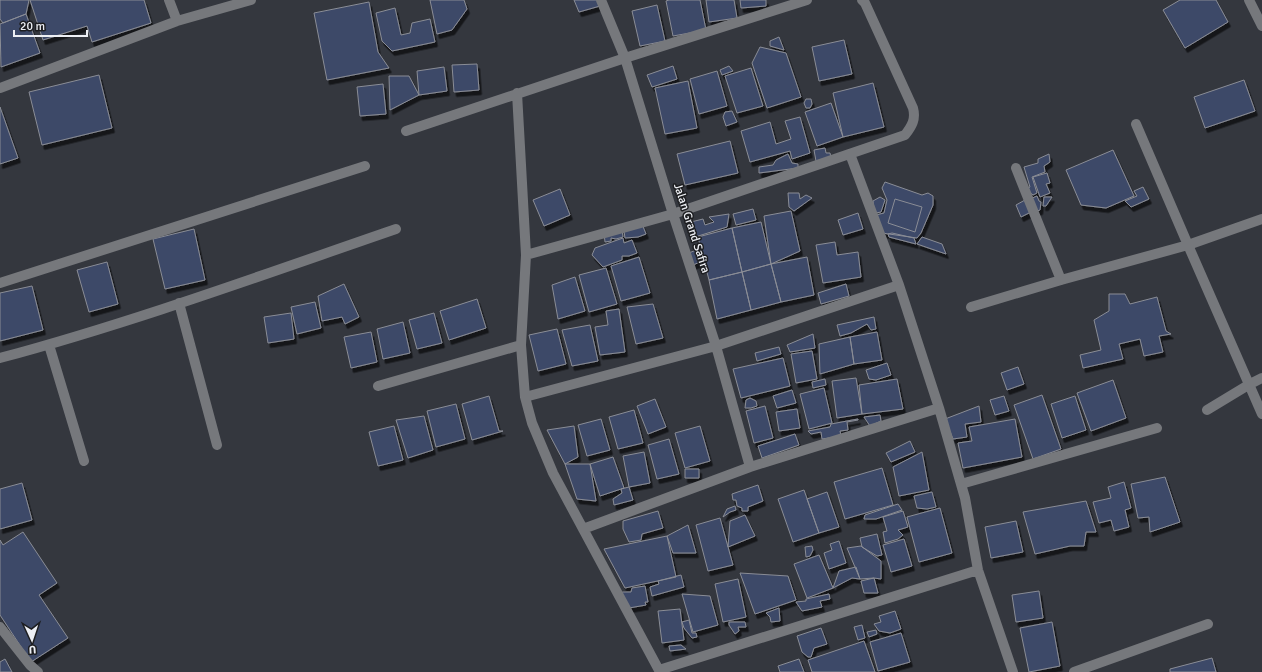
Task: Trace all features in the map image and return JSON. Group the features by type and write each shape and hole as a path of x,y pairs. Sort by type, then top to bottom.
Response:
{"street":[{"path":"169,0 177,21"},
{"path":"0,88 177,21 251,0"},
{"name":"Jalan Grand Safira","path":"601,0 625,58 673,214 716,346 750,468"},
{"path":"406,131 517,93 807,0"},
{"path":"526,255 673,214 905,135 912,125 915,116 913,108 865,3 862,0"},
{"path":"1250,0 1262,26"},
{"path":"517,93 526,255 521,346 525,397 532,423 553,472 660,671 978,570"},
{"path":"1136,124 1262,414"},
{"path":"850,154 899,285 939,408 965,498 978,570 1013,672"},
{"path":"0,283 365,166"},
{"path":"1016,168 1061,280"},
{"path":"971,307 1061,280 1188,245 1262,219"},
{"path":"0,358 49,345 179,303 396,228"},
{"path":"525,397 716,346 899,285"},
{"path":"179,303 217,444"},
{"path":"49,345 84,461"},
{"path":"378,386 521,346"},
{"path":"1207,410 1262,378"},
{"path":"583,529 750,468 939,408"},
{"path":"960,484 1157,428"},
{"path":"1074,672 1208,624"},
{"path":"0,627 30,665 38,672"}],"building":[{"path":"0,0 29,0 26,14 3,23 0,19"},
{"path":"30,0 144,0 151,23 92,42 87,26 43,40"},
{"path":"430,0 464,0 467,9 452,30 437,34"},
{"path":"574,0 598,0 600,6 579,12"},
{"path":"700,0 706,30 673,36 666,1"},
{"path":"706,0 734,0 737,18 709,22"},
{"path":"740,0 766,0 766,6 741,8"},
{"path":"1180,0 1216,0 1228,22 1185,48 1163,10"},
{"path":"369,2 378,52 389,68 327,80 314,13"},
{"path":"657,5 665,41 640,46 632,11"},
{"path":"395,8 401,35 410,33 412,23 430,19 435,42 392,51 382,41 376,13"},
{"path":"26,14 40,53 1,67 0,24"},
{"path":"779,37 784,50 770,46 770,41"},
{"path":"844,40 852,74 819,81 812,47"},
{"path":"760,47 786,53 801,97 767,108 752,63"},
{"path":"477,64 479,90 454,92 452,65"},
{"path":"673,66 677,79 652,87 647,75"},
{"path":"729,66 733,71 722,75 720,70"},
{"path":"444,67 447,91 419,95 417,71"},
{"path":"751,68 763,106 737,113 725,76"},
{"path":"717,71 727,106 699,114 690,79"},
{"path":"99,75 112,128 42,145 29,92"},
{"path":"389,76 409,76 419,95 390,110"},
{"path":"1244,80 1255,111 1205,128 1194,97"},
{"path":"688,81 697,128 665,134 655,88"},
{"path":"873,83 884,127 843,137 833,93"},
{"path":"383,84 386,114 360,116 357,87"},
{"path":"806,99 811,99 812,104 810,108 806,108 804,103"},
{"path":"831,103 843,137 817,146 805,112"},
{"path":"0,107 18,158 0,164"},
{"path":"732,111 737,122 726,126 723,117 725,112"},
{"path":"800,117 810,153 792,159 790,151 750,162 741,131 770,122 776,144 791,139 785,121"},
{"path":"730,141 738,173 685,185 677,154"},
{"path":"825,148 826,153 830,153 831,158 816,161 814,150"},
{"path":"1113,150 1134,196 1106,208 1081,205 1066,170"},
{"path":"788,154 792,163 798,164 798,168 759,173 759,167 773,165 776,160"},
{"path":"1049,154 1050,162 1044,166 1045,172 1032,177 1037,193 1033,195 1026,189 1030,187 1024,167 1038,163 1038,159"},
{"path":"1047,173 1050,183 1046,184 1050,193 1040,197 1033,177"},
{"path":"885,182 922,195 928,193 933,196 933,205 921,233 917,238 882,233 876,215 884,213 887,200 882,188"},
{"path":"1143,187 1149,199 1131,207 1125,201 1137,196 1134,191"},
{"path":"560,189 570,215 544,226 533,200"},
{"path":"788,193 799,193 800,199 806,195 812,198 794,211 789,207"},
{"path":"1037,196 1041,202 1040,210 1034,212 1030,199"},
{"path":"880,197 885,200 881,212 876,213 873,201"},
{"path":"1044,197 1052,197 1046,206 1043,206"},
{"path":"895,199 922,207 915,232 888,223"},
{"path":"1025,200 1031,212 1021,217 1016,205"},
{"path":"753,209 756,220 736,225 733,214"},
{"path":"791,211 800,251 771,264 764,216"},
{"path":"858,213 863,229 843,235 838,220"},
{"path":"729,214 727,227 695,237 691,222 703,219 705,225 714,222 709,217"},
{"path":"761,222 771,264 742,272 732,228"},
{"path":"642,224 646,234 638,237 625,238 624,231"},
{"path":"732,228 742,272 709,280 698,237"},
{"path":"194,229 205,280 165,289 153,239"},
{"path":"622,230 623,237 616,239 611,238 611,241 605,242 604,233"},
{"path":"892,233 914,238 916,244 889,237 888,234"},
{"path":"922,237 942,244 946,254 917,244"},
{"path":"623,238 624,243 632,240 637,253 629,256 622,256 622,260 603,267 592,255 595,248"},
{"path":"835,242 837,255 858,252 861,277 823,283 816,245"},
{"path":"696,250 700,262 693,265 689,253"},
{"path":"639,257 650,293 621,301 611,266"},
{"path":"807,257 814,295 781,302 771,264"},
{"path":"107,262 118,304 89,312 77,270"},
{"path":"771,264 781,302 751,310 742,272"},
{"path":"606,268 617,304 589,312 579,275"},
{"path":"742,272 751,310 717,319 709,280"},
{"path":"575,277 585,311 558,319 552,285"},
{"path":"344,284 359,317 345,324 342,317 322,321 318,296"},
{"path":"846,284 849,296 821,304 818,293"},
{"path":"32,286 43,330 0,341 0,293"},
{"path":"1109,294 1125,294 1130,304 1157,297 1166,331 1171,334 1159,336 1163,352 1144,356 1140,339 1119,344 1123,359 1083,368 1080,355 1101,350 1094,320 1109,311"},
{"path":"477,299 486,328 449,340 440,311"},
{"path":"315,302 321,328 297,334 291,307"},
{"path":"653,304 663,338 636,344 627,307"},
{"path":"619,309 625,352 600,355 595,327 608,325 606,311"},
{"path":"291,313 294,339 268,343 264,317"},
{"path":"434,313 442,343 417,349 409,320"},
{"path":"874,317 876,329 871,330 867,324 851,333 840,336 837,325"},
{"path":"403,322 410,353 383,359 377,329"},
{"path":"590,325 598,361 572,366 562,330"},
{"path":"557,329 566,364 538,371 529,335"},
{"path":"371,332 377,362 351,368 344,337"},
{"path":"877,332 882,360 854,364 850,337"},
{"path":"813,334 815,348 790,352 787,345"},
{"path":"850,337 854,364 820,374 819,344"},
{"path":"779,347 781,354 757,361 755,353"},
{"path":"812,351 817,379 796,383 791,354"},
{"path":"783,358 790,386 741,398 733,369"},
{"path":"887,363 891,375 876,380 869,379 866,370"},
{"path":"1018,367 1024,384 1007,390 1001,373"},
{"path":"856,378 862,414 837,418 832,381"},
{"path":"825,379 826,385 813,388 812,382"},
{"path":"897,379 903,409 862,414 859,385"},
{"path":"1113,380 1126,418 1091,431 1077,393"},
{"path":"824,388 832,423 809,429 800,394"},
{"path":"792,390 796,403 777,408 773,396"},
{"path":"1042,395 1061,449 1033,459 1014,405"},
{"path":"489,396 499,431 503,431 472,440 462,404"},
{"path":"1004,396 1009,411 995,415 990,400"},
{"path":"1075,396 1086,430 1062,438 1051,404"},
{"path":"750,398 756,401 757,406 745,408 746,400"},
{"path":"655,399 666,427 648,434 637,406"},
{"path":"456,404 465,439 436,447 427,411"},
{"path":"765,406 773,438 754,443 746,411"},
{"path":"979,406 981,422 965,424 967,437 953,439 945,419"},
{"path":"797,409 800,428 779,431 776,412"},
{"path":"634,410 643,443 618,449 609,417"},
{"path":"880,415 881,421 870,426 864,417"},
{"path":"424,416 433,450 408,458 396,420"},
{"path":"601,419 610,450 587,456 578,425"},
{"path":"858,419 847,422 848,430 840,431 841,436 822,439 821,432 811,434 808,431 830,427 831,424"},
{"path":"1015,419 1022,457 963,468 958,443 972,441 969,427"},
{"path":"394,426 403,460 378,466 369,432"},
{"path":"574,426 578,457 565,464 547,430"},
{"path":"700,426 710,461 685,468 675,433"},
{"path":"795,434 799,445 762,458 758,446"},
{"path":"669,439 679,474 657,479 648,445"},
{"path":"910,441 915,452 891,462 886,453"},
{"path":"644,452 650,483 629,487 623,456"},
{"path":"922,452 929,490 899,496 893,467"},
{"path":"613,457 624,488 600,496 590,464"},
{"path":"565,464 590,464 596,501 577,499"},
{"path":"882,468 893,505 845,519 834,482"},
{"path":"685,469 699,469 699,478 685,478"},
{"path":"1165,477 1180,522 1150,532 1149,517 1138,518 1131,484"},
{"path":"1124,482 1131,508 1125,510 1129,527 1114,531 1111,520 1099,523 1093,502 1111,498 1108,487"},
{"path":"22,483 32,520 0,529 0,489"},
{"path":"758,485 763,501 748,507 748,511 742,511 742,508 737,506 736,500 733,500 732,494"},
{"path":"629,487 633,500 614,505 613,499 622,493 621,489"},
{"path":"804,490 819,533 793,542 778,499"},
{"path":"827,492 839,527 819,533 807,499"},
{"path":"932,492 936,507 927,509 917,508 914,496"},
{"path":"1086,501 1096,532 1086,532 1084,546 1070,546 1035,554 1023,512"},
{"path":"898,504 902,510 876,519 864,519 865,515"},
{"path":"735,506 736,510 723,517 727,509"},
{"path":"940,508 952,553 919,562 907,517"},
{"path":"658,511 663,528 642,534 641,540 629,542 623,529 623,521"},
{"path":"903,511 908,527 898,530 903,535 898,539 885,543 883,532 887,531 883,517"},
{"path":"745,515 755,536 728,547 730,521"},
{"path":"720,518 733,565 708,571 696,525"},
{"path":"1016,521 1023,552 991,558 985,527"},
{"path":"688,525 696,553 673,553 667,536"},
{"path":"23,532 57,583 39,595 68,638 31,662 0,615 0,540 3,545"},
{"path":"877,534 882,555 877,556 862,547 860,538"},
{"path":"667,536 676,577 625,588 604,549"},
{"path":"904,539 912,566 891,572 883,545"},
{"path":"839,541 846,563 829,569 824,553 832,550 830,544"},
{"path":"812,546 813,550 810,556 806,557 805,547"},
{"path":"861,546 881,561 881,579 860,579 847,548"},
{"path":"819,555 833,588 807,598 794,564"},
{"path":"856,567 860,579 852,578 833,588 839,571"},
{"path":"740,573 788,576 796,600 755,614"},
{"path":"681,575 684,587 652,596 650,587 659,584 658,581"},
{"path":"874,578 878,593 864,593 861,581"},
{"path":"738,579 746,617 723,622 715,584"},
{"path":"645,586 648,602 645,602 646,605 629,608 620,593 631,592 632,588"},
{"path":"1039,591 1043,618 1016,622 1012,595"},
{"path":"682,594 710,596 718,625 693,632"},
{"path":"829,594 830,599 820,601 822,607 802,611 796,602 806,601 806,599"},
{"path":"779,608 780,621 771,622 770,617 766,613"},
{"path":"680,609 684,640 662,643 658,611"},
{"path":"895,611 901,629 890,633 879,631 874,624 881,622 879,616"},
{"path":"689,620 692,633 696,633 697,637 692,638 684,628 682,622"},
{"path":"729,622 745,622 746,627 738,627 739,631 735,634 729,625"},
{"path":"1052,622 1060,666 1029,672 1020,628"},
{"path":"862,625 865,638 858,640 854,627"},
{"path":"821,628 827,644 814,648 811,657 808,657 802,652 797,636"},
{"path":"876,630 877,634 869,637 867,632"},
{"path":"901,633 910,662 878,671 870,642"},
{"path":"864,641 875,672 812,672 808,660"},
{"path":"681,645 686,649 670,651 669,646"},
{"path":"1212,658 1216,672 1170,672 1170,669"},
{"path":"5,659 12,672 0,672 0,662"},
{"path":"799,659 804,672 780,672 778,666"}]}
